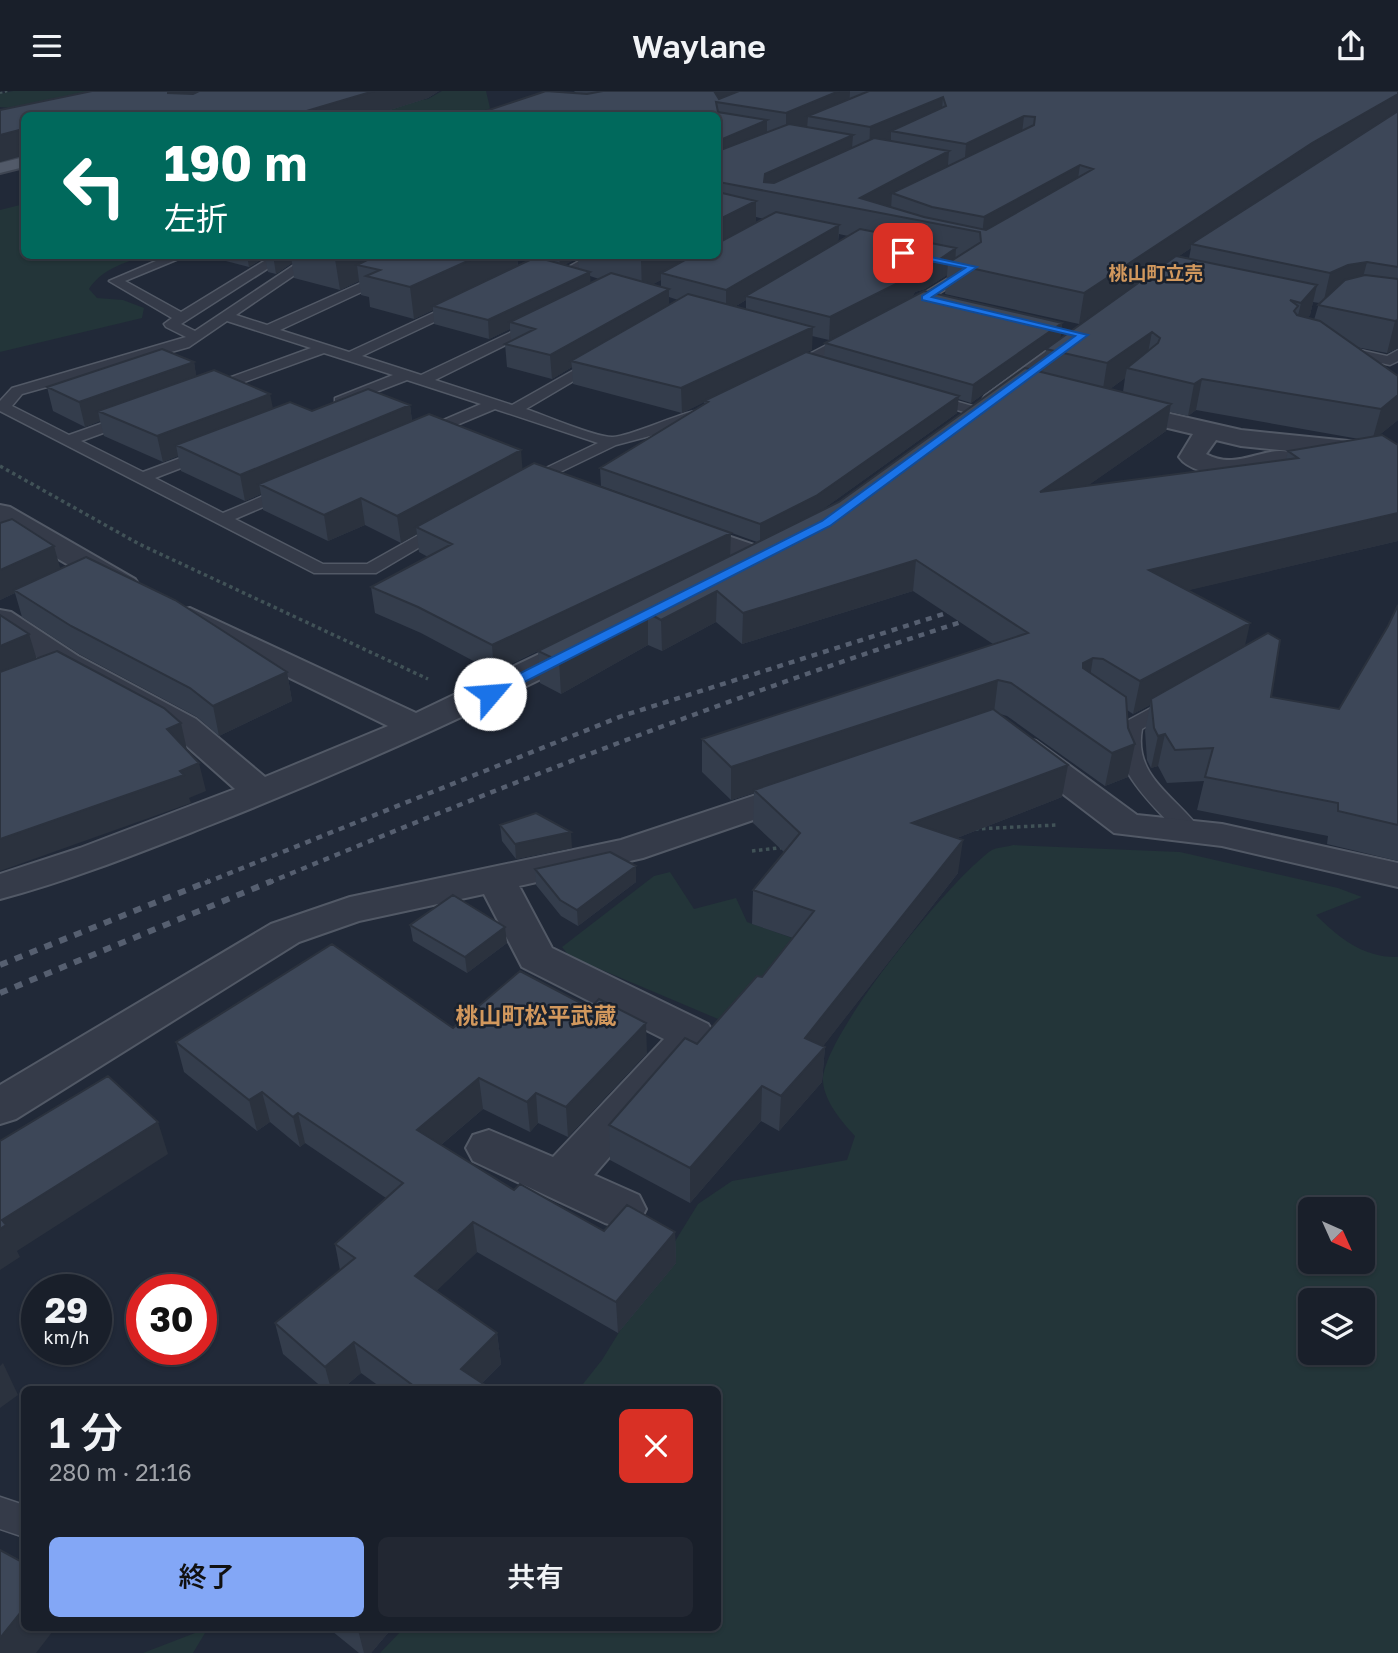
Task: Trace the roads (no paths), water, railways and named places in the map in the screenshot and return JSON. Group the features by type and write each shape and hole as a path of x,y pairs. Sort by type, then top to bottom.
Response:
{"main road":[{"path":"0,168 21,163"}],"street":[{"path":"925,298 951,304"},
{"path":"945,436 1017,384 1081,328"},
{"path":"1017,384 1054,393"},
{"path":"1104,399 1209,432 1194,450 1192,457 1220,467 1279,459 1288,445 1398,454"},
{"path":"527,483 578,490"},
{"path":"0,513 81,575 161,603 415,726"},
{"path":"657,519 773,551 725,575"},
{"path":"8,611 66,663 184,726 261,793"},
{"path":"0,887 43,875 261,793 490,694 606,634"},
{"path":"33,677 66,663"},
{"path":"993,725 1127,825 1222,835 1398,875"},
{"path":"0,1107 285,933 350,910 630,850 838,778"},
{"path":"495,878 537,957 693,1035 561,1180"},
{"path":"489,1148 622,1209"}],"lane":[{"path":"171,259 115,281 182,317"},
{"path":"194,337 171,324 276,259"},
{"path":"312,259 184,344 17,391 2,407 320,569 370,569 454,522"},
{"path":"268,330 426,259"},
{"path":"585,281 554,273 590,259"},
{"path":"890,317 972,267 947,262"},
{"path":"351,357 474,298"},
{"path":"225,316 611,442"},
{"path":"423,380 547,319"},
{"path":"780,373 866,329"},
{"path":"805,341 831,348"},
{"path":"1324,347 1391,361 1398,354"},
{"path":"196,394 325,348"},
{"path":"514,410 617,349"},
{"path":"804,361 828,368"},
{"path":"319,409 407,375"},
{"path":"916,394 978,412"},
{"path":"408,440 494,404"},
{"path":"527,483 611,442 671,426 707,408"},
{"path":"68,440 145,413"},
{"path":"142,478 218,449"},
{"path":"222,519 309,482"},
{"path":"1191,692 1132,726 1126,741 1134,769 1191,831"},
{"path":"1110,712 1132,726"},
{"path":"0,1513 21,1520"}],"railway":[{"path":"947,612 964,607"},
{"path":"205,883 622,716 953,611"},
{"path":"268,883 621,742 980,616"},
{"path":"0,965 209,881"},
{"path":"0,993 272,881"}],"district":[{"name":"桃山町立売","path":"1156,273"},
{"name":"桃山町松平武蔵","path":"536,1016"}]}
